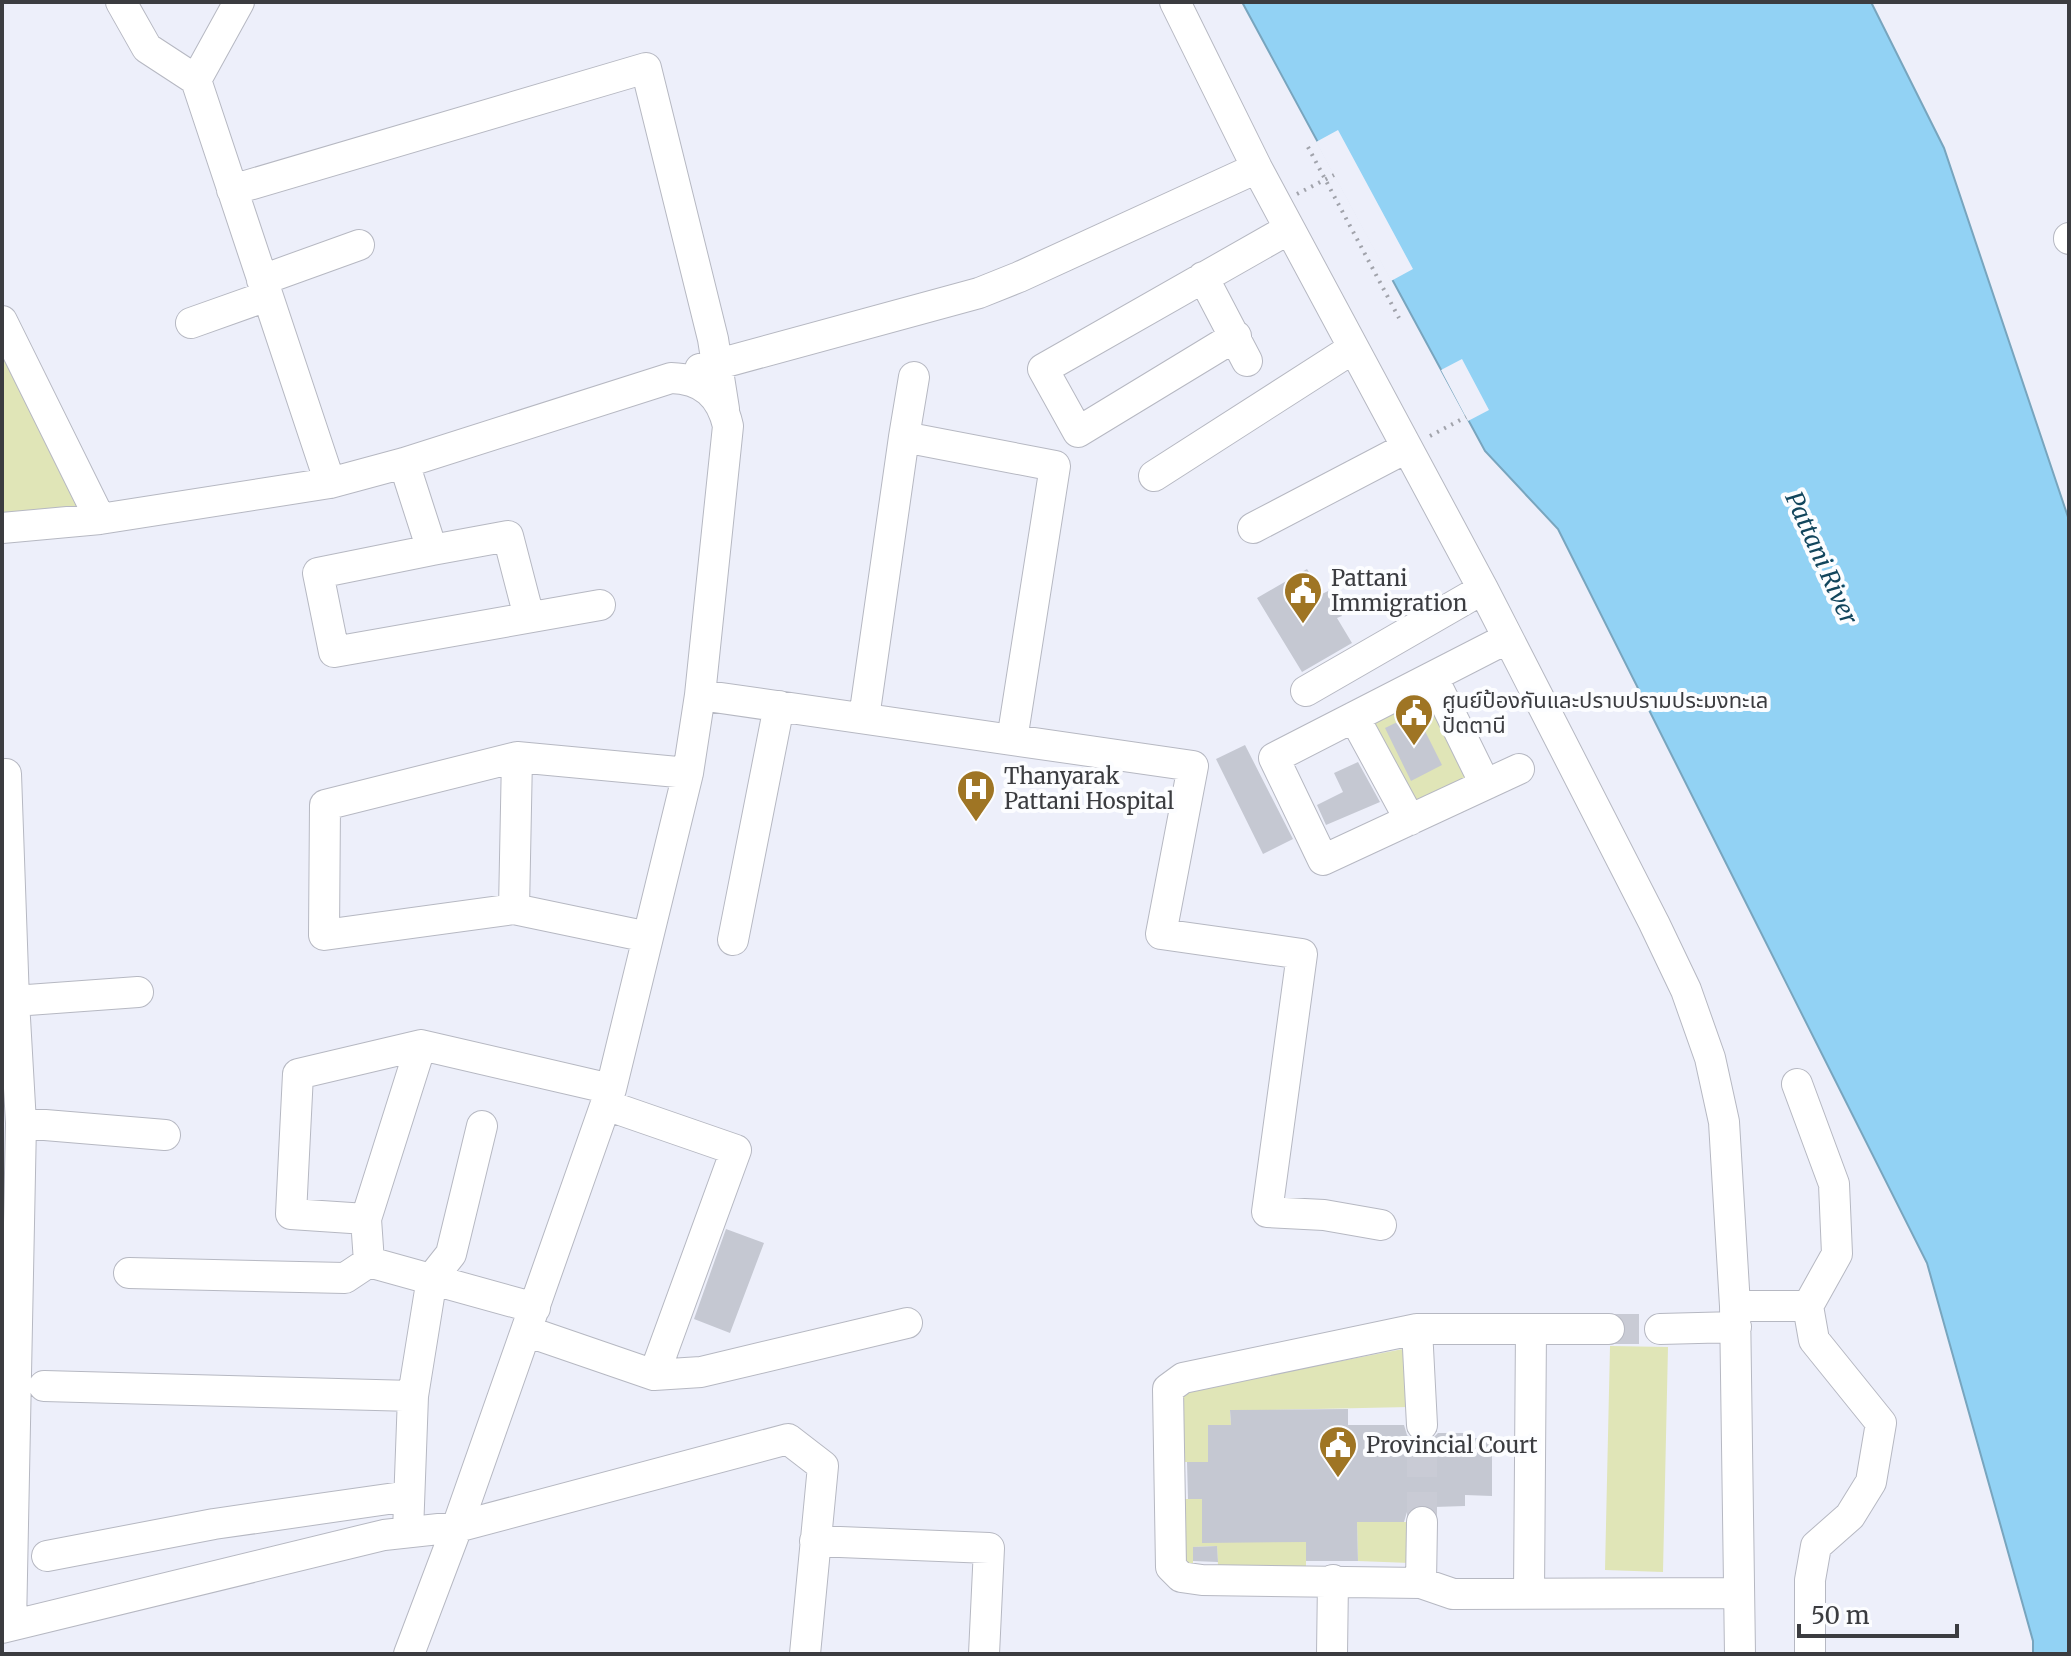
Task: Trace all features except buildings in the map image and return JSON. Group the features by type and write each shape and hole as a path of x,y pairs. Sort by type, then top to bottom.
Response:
{"street":[{"path":"121,2 147,48 196,80 330,483"},
{"path":"196,80 239,2"},
{"path":"1175,2 1282,217 1483,589 1654,923 1686,990 1710,1058 1724,1122 1735,1316 1740,1654"},
{"path":"232,190 646,68 717,364 728,426 700,695 688,773 609,1097 409,1654"},
{"path":"2,528 100,519 330,483 404,463 717,364 979,293 1257,168"},
{"path":"1203,277 1241,349 1078,432 1043,369 1203,277 1282,217"},
{"path":"191,323 359,245"},
{"path":"2,321 100,519"},
{"path":"1154,476 1352,349"},
{"path":"864,718 914,377"},
{"path":"671,378 688,378 703,385 716,395 724,409"},
{"path":"904,437 1055,466 1012,740"},
{"path":"1253,528 1406,448"},
{"path":"404,463 432,550"},
{"path":"529,617 508,536 318,573 334,652 600,605"},
{"path":"1306,691 1483,589"},
{"path":"1508,638 1274,758 1323,860 1519,769"},
{"path":"1433,678 1485,784"},
{"path":"700,695 1193,766 1161,934 1302,954 1267,1212 1324,1215 1381,1225"},
{"path":"733,940 779,706"},
{"path":"1354,717 1410,820"},
{"path":"648,937 514,909 324,935 325,805 517,757 688,773"},
{"path":"514,909 517,757"},
{"path":"6,774 21,1123 10,1304 6,1626 384,1535 457,1527 788,1439 823,1466 805,1654"},
{"path":"14,1001 138,992"},
{"path":"369,1262 366,1219 421,1045"},
{"path":"366,1219 291,1214 298,1074 421,1045 609,1097 736,1150 654,1375"},
{"path":"1797,1084 1834,1184 1837,1254 1808,1306 1814,1340 1881,1423 1871,1482 1850,1516 1816,1546 1810,1580 1810,1654"},
{"path":"21,1123 165,1135"},
{"path":"408,1532 413,1396 432,1278 451,1254 482,1126"},
{"path":"129,1273 345,1278 369,1262 432,1278 654,1375 701,1372 907,1323"},
{"path":"1660,1329 1808,1306"},
{"path":"1609,1329 1417,1329 1183,1378 1168,1389 1171,1567 1181,1577 1202,1580 1421,1583 1453,1594 1739,1593"},
{"path":"1417,1329 1422,1425"},
{"path":"1529,1593 1531,1329"},
{"path":"44,1386 413,1396"},
{"path":"47,1556 214,1524 409,1496"},
{"path":"1421,1583 1422,1522"},
{"path":"815,1541 989,1548 984,1654"},
{"path":"1332,1654 1333,1580"}],"path":[{"path":"1308,147 1399,318"},
{"path":"1282,217 1334,175"},
{"path":"1406,448 1466,417"}],"green space":[{"path":"2,345 83,511 2,519"},
{"path":"1425,693 1468,777 1411,806 1368,722"},
{"path":"1610,1346 1668,1347 1663,1572 1605,1570"},
{"path":"1403,1349 1409,1407 1230,1411 1231,1425 1208,1426 1208,1462 1184,1462 1182,1398 1186,1391"},
{"path":"1185,1499 1202,1499 1202,1519 1306,1542 1306,1567 1218,1566 1217,1546 1193,1547 1193,1567 1184,1561"},
{"path":"1357,1522 1410,1522 1410,1563 1358,1561"}],"water":[{"name":"Pattani River","path":"1242,2 1871,2 1944,148 2069,520 2069,1654 2033,1654 2033,1641 1927,1263 1558,529 1485,451"}],"pier":[{"path":"1338,130 1413,269 1391,281 1316,142"},
{"path":"1462,359 1489,410 1468,421 1441,370"}],"tunnel":[{"path":"1609,1329 1660,1329"},
{"path":"1422,1425 1422,1522"}],"place":[{"name":"Pattani Immigration","path":"1303,625"},
{"name":"ศูนย์ป้องกันและปราบปรามประมงทะเล ปัตตานี","path":"1414,747"},
{"name":"Thanyarak Pattani Hospital","path":"976,823"},
{"name":"Provincial Court","path":"1338,1479"}]}
